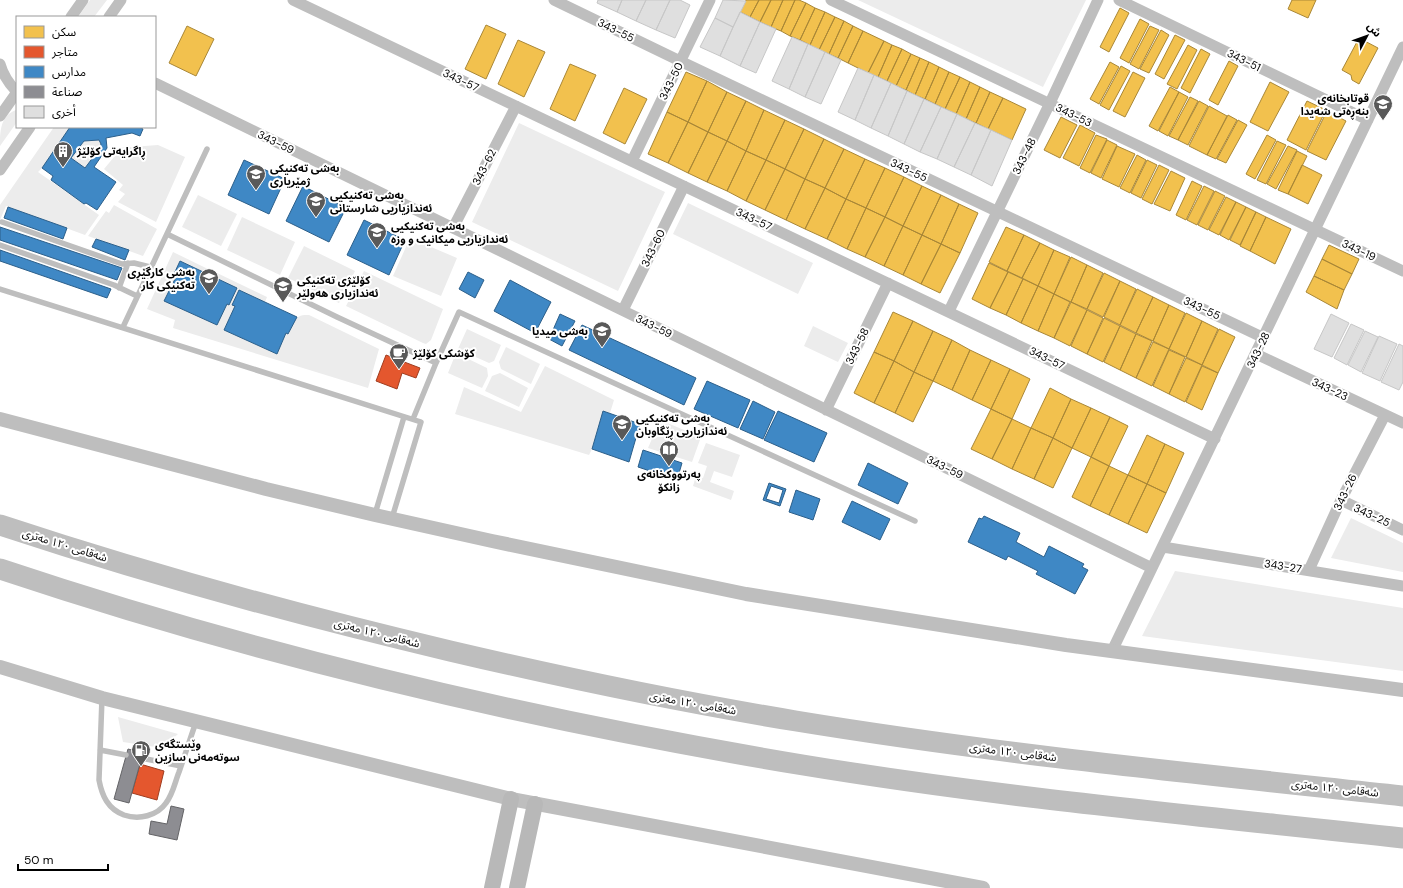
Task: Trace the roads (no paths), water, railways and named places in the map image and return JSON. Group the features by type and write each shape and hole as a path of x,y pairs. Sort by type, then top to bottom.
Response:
{"highway":[{"name":"شەقامی ١٢٠ مەتری","path":"0,525 163,576 261,604 381,635 519,667 657,696 809,723 988,749 1403,796"},
{"path":"0,569 158,618 315,662 468,699 676,743 805,765 1007,795 1403,838"}],"main road":[{"path":"492,888 511,800"},
{"path":"517,888 535,804"}],"street":[{"path":"72,16 83,0"},
{"path":"110,16 121,0"},
{"name":"343-57","path":"293,0 1215,439"},
{"name":"343-55","path":"554,0 1264,338"},
{"name":"343-50","path":"632,161 710,0"},
{"name":"343-53","path":"831,0 1316,230"},
{"name":"343-48","path":"949,312 1098,0"},
{"name":"343-51","path":"1119,0 1368,120"},
{"name":"343-28","path":"1112,651 1403,47"},
{"path":"1,68 11,86 16,91"},
{"name":"343-59","path":"156,83 1152,568"},
{"path":"0,116 16,93"},
{"name":"343-62","path":"453,228 516,106"},
{"path":"0,170 29,128"},
{"name":"343-60","path":"623,310 684,186"},
{"name":"343-19","path":"1316,230 1403,270"},
{"name":"343-58","path":"826,410 888,283"},
{"name":"343-23","path":"1256,354 1403,423"},
{"name":"343-26","path":"1309,570 1340,500 1385,415"},
{"path":"0,419 266,489 375,515 746,594 1112,651 1403,690"},
{"name":"343-25","path":"1340,500 1403,530"},
{"name":"343-27","path":"1162,547 1403,586"},
{"path":"0,667 102,698 511,800 983,888"}],"lane":[{"path":"123,327 207,149"},
{"path":"2,222 122,264 134,263 150,268"},
{"path":"167,234 330,314 436,363"},
{"path":"0,245 114,285 137,296"},
{"path":"120,288 128,263"},
{"path":"0,289 421,422 392,518"},
{"path":"413,419 459,312 916,521"},
{"path":"375,515 404,417"},
{"path":"102,698 99,780 101,793 108,804 118,812 130,817 143,817 149,815 156,812 166,804 172,793 196,721"},
{"path":"100,750 126,755"},
{"path":"141,758 181,766"}],"place":[{"name":"قوتابخانەی بنەڕەتی شەیدا","path":"1383,121"},
{"name":"ڕاگرایەتی کۆلێژ","path":"63,168"},
{"name":"بەشی تەکنیکی ژمێریاری","path":"256,191"},
{"name":"بەشی تەکنیکیی ئەندازیاریی شارستانی","path":"316,218"},
{"name":"بەشی تەکنیکیی ئەندازیاریی میکانیک و وزە","path":"377,249"},
{"name":"بەشی کارگێڕی تەکنیکی کار","path":"209,295"},
{"name":"کۆلێژی تەکنیکی ئەندازیاری هەولێر","path":"283,303"},
{"name":"بەشی میدیا","path":"602,348"},
{"name":"کۆشکی کۆلێژ","path":"399,370"},
{"name":"بەشی تەکنیکیی ئەندازیاریی ڕێگاوبان","path":"622,441"},
{"name":"پەرتووکخانەی زانکۆ","path":"669,467"},
{"name":"وێستگەی سوتەمەنی سازین","path":"141,767"}]}
